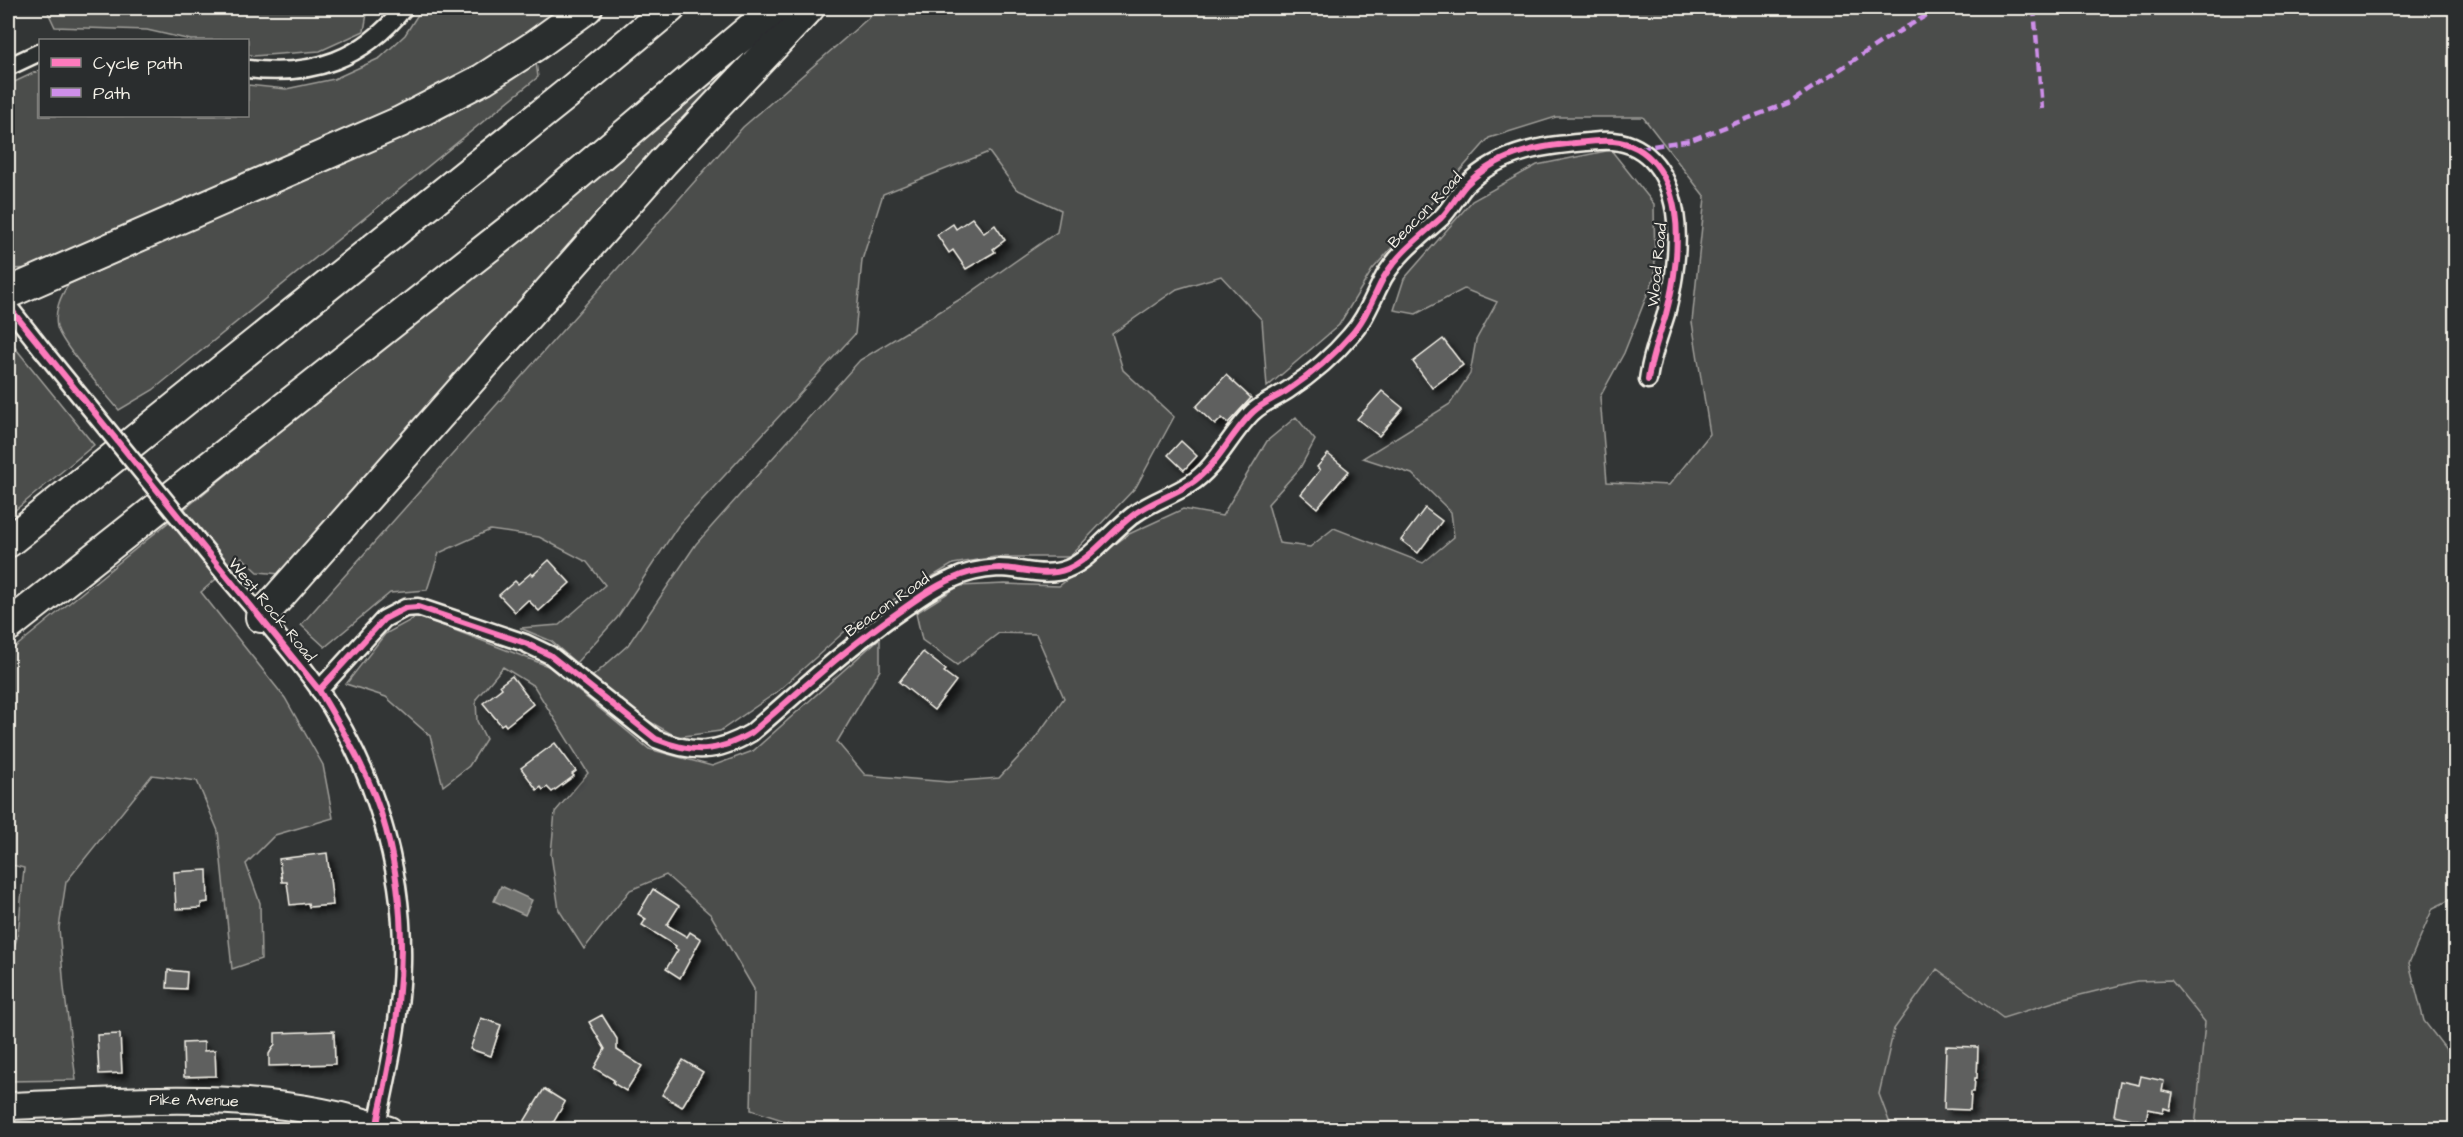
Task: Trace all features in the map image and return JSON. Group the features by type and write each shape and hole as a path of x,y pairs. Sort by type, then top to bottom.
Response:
{"highway":[{"path":"8,294 400,122 483,79 536,45 587,8"},
{"path":"8,542 568,93 670,8"},
{"path":"8,626 549,199 775,8"},
{"path":"261,617 663,162 809,8"}],"main road":[{"name":"Pike Avenue","path":"8,1106 105,1102 232,1101 329,1111 383,1127"}],"street":[{"path":"249,69 269,72 301,70 327,65 373,40 404,8"},
{"path":"8,67 39,52"},
{"name":"Wood Road","path":"1617,140 1640,148 1647,154 1660,172 1670,194 1675,213 1677,236 1671,291 1650,361 1648,380"},
{"name":"Beacon Road","path":"319,690 384,619 405,608 418,608 525,643 550,655 656,738 676,747 705,750 733,744 752,734 861,638 937,586 957,576 978,570 999,568 1051,573 1067,569 1082,561 1132,515 1156,500 1189,485 1202,475 1252,413 1304,378 1349,338 1365,316 1384,277 1399,256 1415,238 1443,216 1465,186 1502,158 1548,145 1617,140"},
{"name":"West Rock Road","path":"8,306 319,690 347,737 372,790 386,830 395,871 401,923 402,964 383,1127"}],"shaded area":[{"path":"46,8 368,8 364,31 320,51 253,56 249,54 249,39 187,39 147,30 55,27"},
{"path":"422,8 570,8 485,65 331,139 38,268 8,269 8,87 10,84 39,70 39,117 249,117 249,85 286,89 334,79 380,58 405,35"},
{"path":"880,8 2455,8 2456,897 2433,908 2409,963 2424,1021 2455,1061 2455,1129 2195,1129 2205,1022 2171,980 2137,981 2060,1000 2003,1018 1937,969 1894,1029 1879,1094 1892,1129 811,1129 751,1110 754,989 711,915 666,875 630,890 584,949 559,910 551,854 555,812 588,773 534,686 503,667 476,699 477,721 486,739 469,766 443,786 430,736 386,697 346,684 385,634 418,616 548,666 649,749 712,766 753,751 880,638 880,670 837,742 865,775 948,782 999,778 1031,744 1064,698 1036,634 999,633 957,665 922,640 916,613 959,586 1005,584 1059,586 1129,534 1183,509 1222,516 1267,441 1296,417 1315,440 1300,468 1268,504 1279,543 1310,547 1334,528 1423,563 1454,537 1451,512 1412,474 1363,458 1450,404 1470,374 1476,340 1497,302 1464,289 1416,314 1394,310 1404,279 1472,201 1537,165 1611,150 1654,204 1655,275 1624,353 1600,397 1607,482 1669,485 1710,434 1692,322 1705,197 1643,117 1556,117 1489,138 1372,270 1339,325 1267,387 1262,320 1221,276 1177,289 1112,334 1123,370 1174,417 1136,487 1069,557 995,557 953,564 853,624 777,692 720,731 677,737 645,719 592,677 628,645 696,544 860,360 967,295 1057,232 1061,210 1016,189 989,152 883,194 862,260 855,334 678,526 617,618 576,663 551,641 520,628 559,625 605,585 587,562 539,537 490,530 439,553 427,590 390,593 325,647 301,625 743,127"},
{"path":"756,43 670,132 297,560 281,574 258,572 242,557 201,592 285,698 323,765 333,818 275,835 246,864 260,903 261,959 232,969 218,831 197,781 152,775 66,882 59,928 76,1080 8,1081 8,967 18,934 24,868 8,864 8,653"},
{"path":"536,62 538,77 153,390 119,410 75,357 60,335 56,321 57,310 60,299 69,284 441,119 491,92"},
{"path":"8,339 94,445 8,516"},
{"path":"501,886 532,900 525,915 494,901"},
{"path":"1937,969 2003,1018 2060,1000 2137,981 2171,980 2205,1022 2195,1129 1892,1129 1879,1094 1894,1029"}],"building":[{"path":"972,218 984,233 995,225 1005,240 993,249 995,252 966,269 953,250 949,253 937,235 953,224 956,229"},
{"path":"1443,339 1463,365 1432,388 1413,362"},
{"path":"1226,375 1251,398 1228,423 1222,418 1215,425 1196,407"},
{"path":"1382,391 1403,408 1379,436 1357,419"},
{"path":"1181,441 1197,456 1184,470 1168,455"},
{"path":"1328,454 1349,471 1317,508 1301,494 1320,470 1317,467"},
{"path":"1425,508 1442,521 1418,553 1401,540"},
{"path":"549,560 570,583 539,611 528,600 515,612 499,595 515,581 518,584 531,573 533,575"},
{"path":"923,652 956,681 934,710 899,682"},
{"path":"512,676 533,704 506,726 504,723 501,725 483,703 502,688 500,685"},
{"path":"555,743 576,771 572,774 574,776 552,792 547,787 537,790 521,768"},
{"path":"327,853 333,905 309,907 308,903 290,905 287,882 282,882 279,859"},
{"path":"207,870 208,902 201,903 201,908 176,909 174,872"},
{"path":"653,889 679,906 667,925 687,937 690,932 701,939 680,978 666,969 678,950 676,946 642,925 646,919 638,914"},
{"path":"168,970 187,972 186,989 167,988"},
{"path":"602,1015 617,1039 617,1050 642,1066 626,1091 613,1083 614,1080 594,1068 605,1049 589,1022"},
{"path":"481,1018 501,1025 491,1056 470,1049"},
{"path":"334,1031 335,1064 269,1066 269,1054 275,1044 275,1033"},
{"path":"120,1034 122,1073 99,1074 97,1035"},
{"path":"204,1042 204,1051 215,1050 216,1076 184,1077 183,1043"},
{"path":"1946,1046 1978,1047 1977,1078 1975,1078 1974,1092 1971,1092 1970,1110 1944,1109"},
{"path":"683,1060 703,1072 682,1107 662,1095"},
{"path":"2141,1076 2164,1081 2162,1091 2173,1093 2170,1110 2164,1108 2163,1112 2148,1109 2146,1122 2114,1115 2120,1081 2139,1085"},
{"path":"544,1089 565,1102 549,1130 519,1130"}],"marked path":[{"path":"1640,148 1691,140 1791,102 1881,42 1939,8"},
{"path":"2034,8 2042,109"}],"cycle path":[{"path":"319,690 384,619 405,608 418,607 525,643 550,655 656,739 693,749 716,748 739,740 751,733 861,639 938,586 963,574 987,569 1007,568 1050,573 1067,569 1093,552 1136,513 1200,477 1253,412 1304,378 1328,358 1356,329 1384,277 1396,260 1445,214 1466,185 1495,163 1545,147 1599,141 1629,144 1651,159 1660,170 1666,183 1675,212 1677,237 1674,277 1648,380"},
{"path":"8,306 319,690 366,775 380,811 391,851 398,894 401,938 396,1023 377,1130"}]}
